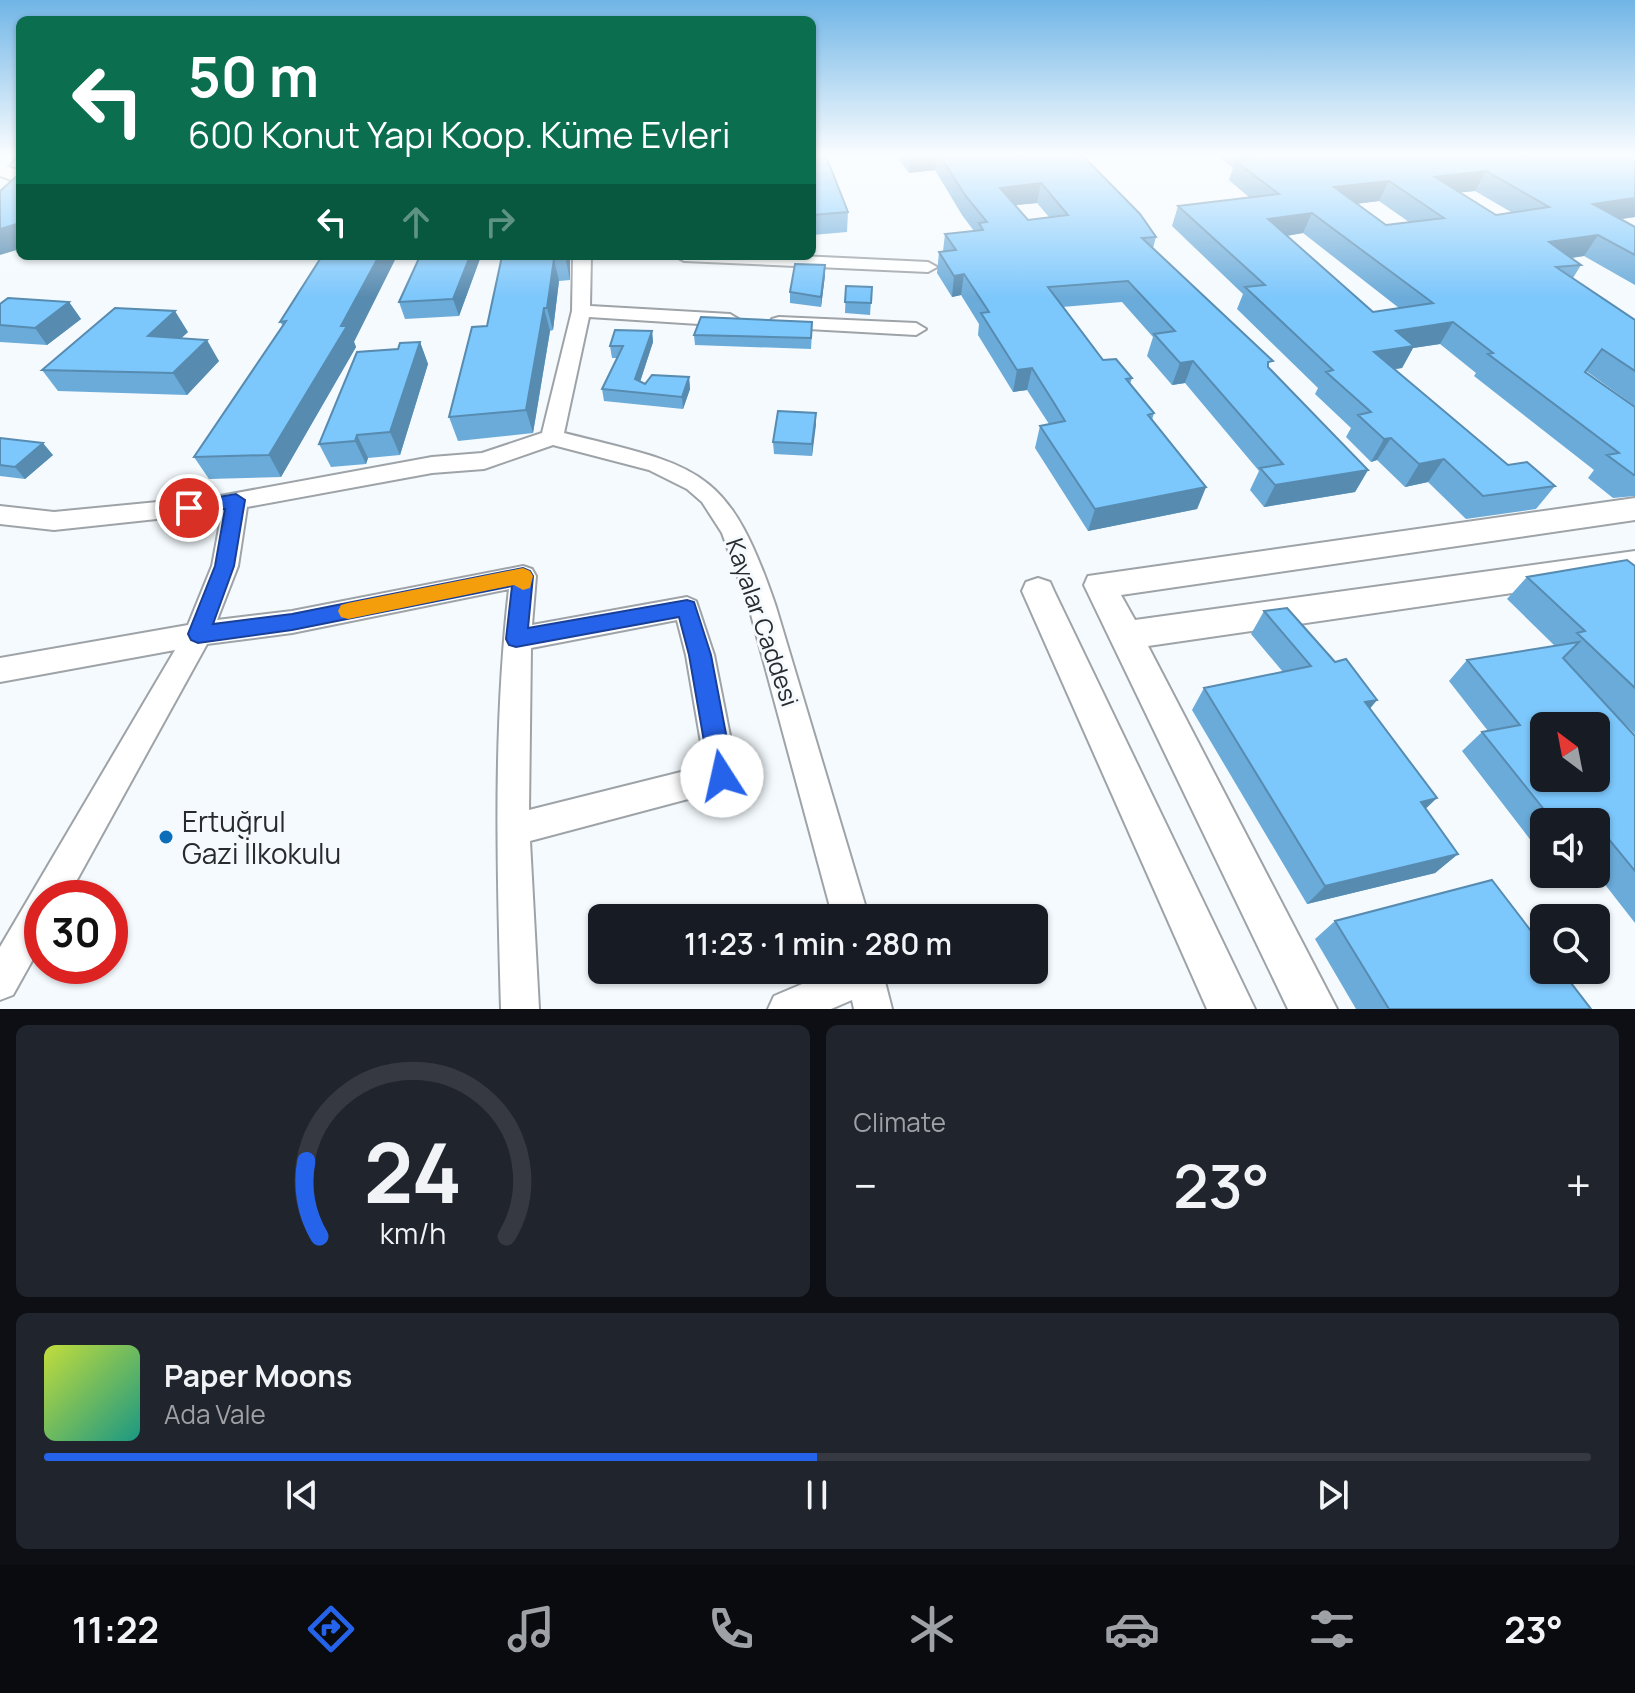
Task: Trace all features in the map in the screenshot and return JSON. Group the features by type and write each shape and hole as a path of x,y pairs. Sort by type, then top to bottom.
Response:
{"street":[{"path":"0,515 54,521 158,512 432,465 484,461 552,437 581,311 582,260"},
{"path":"773,260 928,267"},
{"path":"581,311 916,329"},
{"name":"Kayalar Caddesi","path":"552,437 673,470 710,496 736,538 774,645 847,904"},
{"path":"58,880 198,634 225,566 236,500"},
{"path":"1313,1009 1100,585 1635,509"},
{"path":"1125,635 1635,563"},
{"path":"0,670 198,634 292,622 523,576 516,639 513,830 520,1009"},
{"path":"1038,591 1231,1009"},
{"path":"513,830 722,776 700,655 687,608 516,639"},
{"path":"0,982 24,940"},
{"path":"787,1009 867,985"}],"building":[{"path":"0,203 16,203 16,224 0,229"},
{"path":"816,203 844,203 848,212 816,215"},
{"path":"972,203 1013,203 1028,220 1068,215 1058,203 1129,203 1156,237 1142,238 1273,361 1268,362 1268,367 1368,470 1275,485 1260,468 1283,464 1193,361 1180,363 1154,334 1175,331 1128,281 1048,287 1103,360 1116,359 1132,378 1126,379 1154,413 1148,415 1206,487 1095,509 1040,426 1065,421 1032,368 1017,370 981,313 989,312 964,274 954,276 939,252 956,250 945,234 983,230 979,223 987,222"},
{"path":"1203,203 1356,203 1386,225 1444,218 1422,203 1477,203 1496,215 1549,207 1542,203 1599,203 1593,204 1635,227 1635,255 1598,235 1549,242 1581,265 1556,267 1635,320 1635,371 1602,349 1585,372 1635,407 1635,475 1607,455 1619,453 1488,354 1493,353 1453,322 1396,331 1414,346 1374,352 1508,465 1527,462 1555,486 1483,496 1444,459 1419,464 1391,438 1384,439 1358,415 1371,412 1326,372 1333,370 1245,287 1265,285 1178,206","holes":["1312,213 1433,303 1373,312 1268,219"]},
{"path":"319,260 377,260 341,326 347,326 269,455 194,457 286,321 280,322"},
{"path":"418,260 468,260 453,299 399,302"},
{"path":"501,260 554,260 526,410 449,417 472,327 487,326"},
{"path":"795,264 825,265 821,297 790,292"},
{"path":"846,286 872,287 871,303 845,302"},
{"path":"8,298 69,302 35,328 0,325 0,304"},
{"path":"115,308 175,311 148,336 207,340 173,373 42,370"},
{"path":"701,317 812,322 811,338 694,335"},
{"path":"615,330 652,331 635,379 645,384 652,375 689,377 682,397 602,389 623,346 610,346"},
{"path":"420,342 390,432 357,435 355,441 319,444 357,352 398,349 400,343"},
{"path":"778,411 816,413 812,444 773,442"},
{"path":"0,438 43,443 15,467 0,465"},
{"path":"1627,560 1635,566 1635,688 1577,633 1585,631 1527,577"},
{"path":"1287,608 1335,662 1346,659 1377,700 1365,702 1437,798 1421,802 1458,854 1325,886 1204,688 1311,666 1264,611"},
{"path":"1579,642 1563,658 1635,736 1635,871 1610,841 1610,808 1543,808 1482,732 1520,725 1467,660"},
{"path":"1492,880 1530,930 1530,984 1572,984 1591,1009 1389,1009 1335,921"}],"slow traffic":[{"path":"348,611 523,576 523,583"}],"place":[{"name":"Ertuğrul Gazi İlkokulu","path":"166,837"}],"route":[{"path":"189,508 236,500 225,566 198,634 292,622 523,576 516,639 687,608 700,655 722,776"}]}
